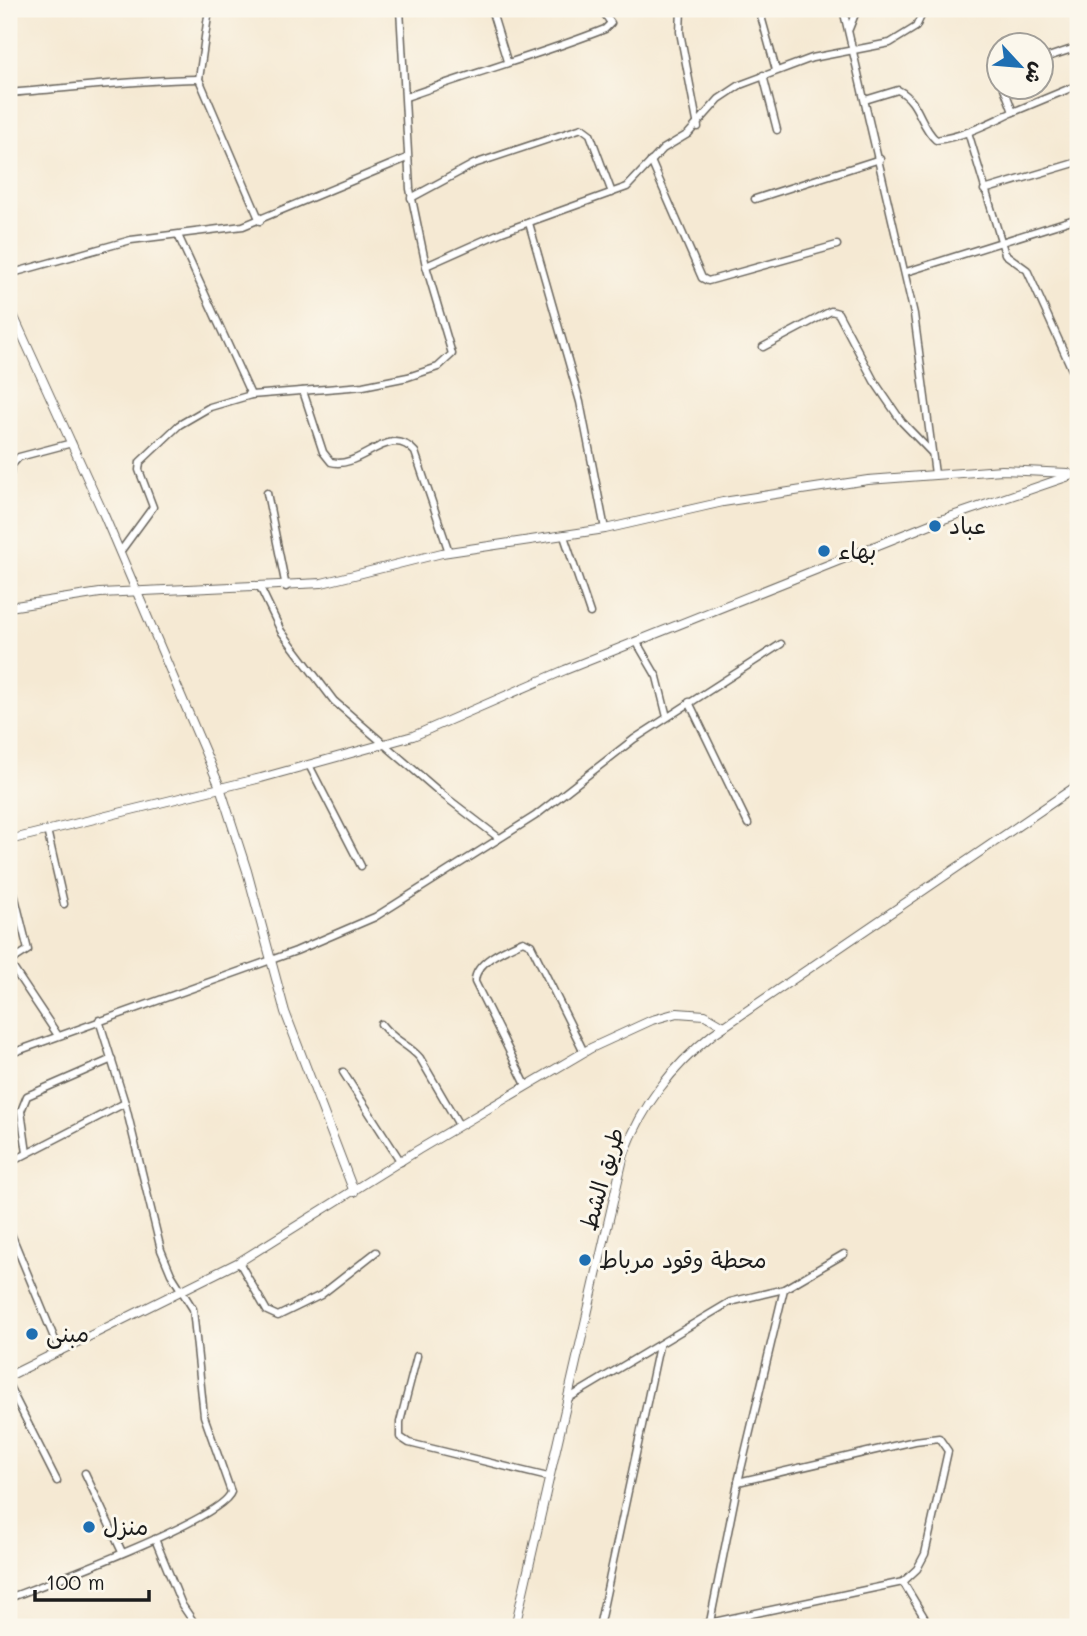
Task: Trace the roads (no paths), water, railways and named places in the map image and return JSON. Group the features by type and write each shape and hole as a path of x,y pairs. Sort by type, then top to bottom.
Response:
{"street":[{"path":"209,9 199,79 260,221"},
{"path":"120,552 153,507 153,501 139,470 144,455 189,418 210,407 251,395 363,386 408,377 446,362 452,354 450,337 426,266 411,198 400,9"},
{"path":"491,9 507,61"},
{"path":"407,97 507,61 545,52 605,29 611,23 601,9"},
{"path":"681,9 680,32 698,127"},
{"path":"759,9 776,70"},
{"path":"843,9 906,272 921,355 935,474"},
{"path":"848,34 857,9"},
{"path":"426,266 529,223 627,187 651,161 698,127 719,99 776,70 851,49 890,43 919,22 919,9"},
{"path":"1056,54 1078,47"},
{"path":"763,75 777,130"},
{"path":"9,93 79,88 126,80 199,79"},
{"path":"865,100 898,90 910,96 930,134 936,139 968,132 1078,85"},
{"path":"1009,102 1013,112"},
{"path":"411,198 474,164 582,128 590,134 612,194"},
{"path":"968,132 1005,254 1027,270 1078,383"},
{"path":"9,274 131,240 212,232 260,221 407,158"},
{"path":"755,199 880,159"},
{"path":"651,161 702,278 708,281 837,245"},
{"path":"985,190 1078,162"},
{"path":"906,272 1078,218"},
{"path":"529,223 580,402 606,529"},
{"path":"178,235 251,395"},
{"path":"9,306 120,552 220,787 305,1071 354,1192"},
{"path":"763,347 831,311 838,313 874,381 902,422 932,453"},
{"path":"303,391 323,452 331,462 346,462 388,442 400,441 409,445 419,462 449,552"},
{"path":"9,479 13,461 19,457 72,443"},
{"path":"9,607 78,595 286,587 322,583 449,552 606,529 723,502 935,474 1002,470 1076,473"},
{"path":"9,840 387,745 441,726 636,642 938,521 1076,473"},
{"path":"267,493 286,587"},
{"path":"564,536 590,612"},
{"path":"260,587 281,631 327,694 443,795 499,838"},
{"path":"636,642 657,677 667,717"},
{"path":"9,1054 57,1034 270,959 376,917 535,816 613,754 781,644"},
{"path":"689,702 748,824"},
{"path":"309,765 361,866"},
{"name":"طريق الشط","path":"515,1627 620,1168 631,1136 668,1074 724,1026 1078,785"},
{"path":"47,830 64,904"},
{"path":"9,873 28,950 10,961 57,1034"},
{"path":"526,1085 476,987 475,976 481,966 514,944 523,941 531,945 584,1052"},
{"path":"9,1376 239,1262 459,1125 584,1052 652,1020 677,1013 705,1014 724,1026"},
{"path":"9,1598 155,1539 223,1503 231,1492 204,1416 197,1323 190,1303 161,1250 125,1103 99,1020"},
{"path":"381,1024 393,1039 412,1049 420,1058 459,1125"},
{"path":"27,1153 21,1111 27,1096 111,1059"},
{"path":"343,1072 401,1162"},
{"path":"9,1163 125,1103"},
{"path":"9,1229 12,1248 60,1352"},
{"path":"239,1262 267,1311 278,1316 321,1295 376,1252"},
{"path":"569,1398 730,1302 784,1289 844,1254"},
{"path":"710,1622 738,1482 784,1289"},
{"path":"598,1627 659,1346"},
{"path":"417,1356 400,1422 400,1437 409,1443 548,1476"},
{"path":"9,1386 57,1481"},
{"path":"690,1627 903,1582 917,1569 925,1555 948,1455 947,1446 939,1438 915,1441 738,1482"},
{"path":"85,1473 122,1552"},
{"path":"155,1539 182,1605 197,1627"},
{"path":"903,1582 930,1627"}],"place":[{"name":"عباد","path":"935,526"},
{"name":"بهاء","path":"824,551"},
{"name":"محطة وقود مرباط","path":"585,1260"},
{"name":"مبنى","path":"32,1334"},
{"name":"منزل","path":"89,1527"}]}
